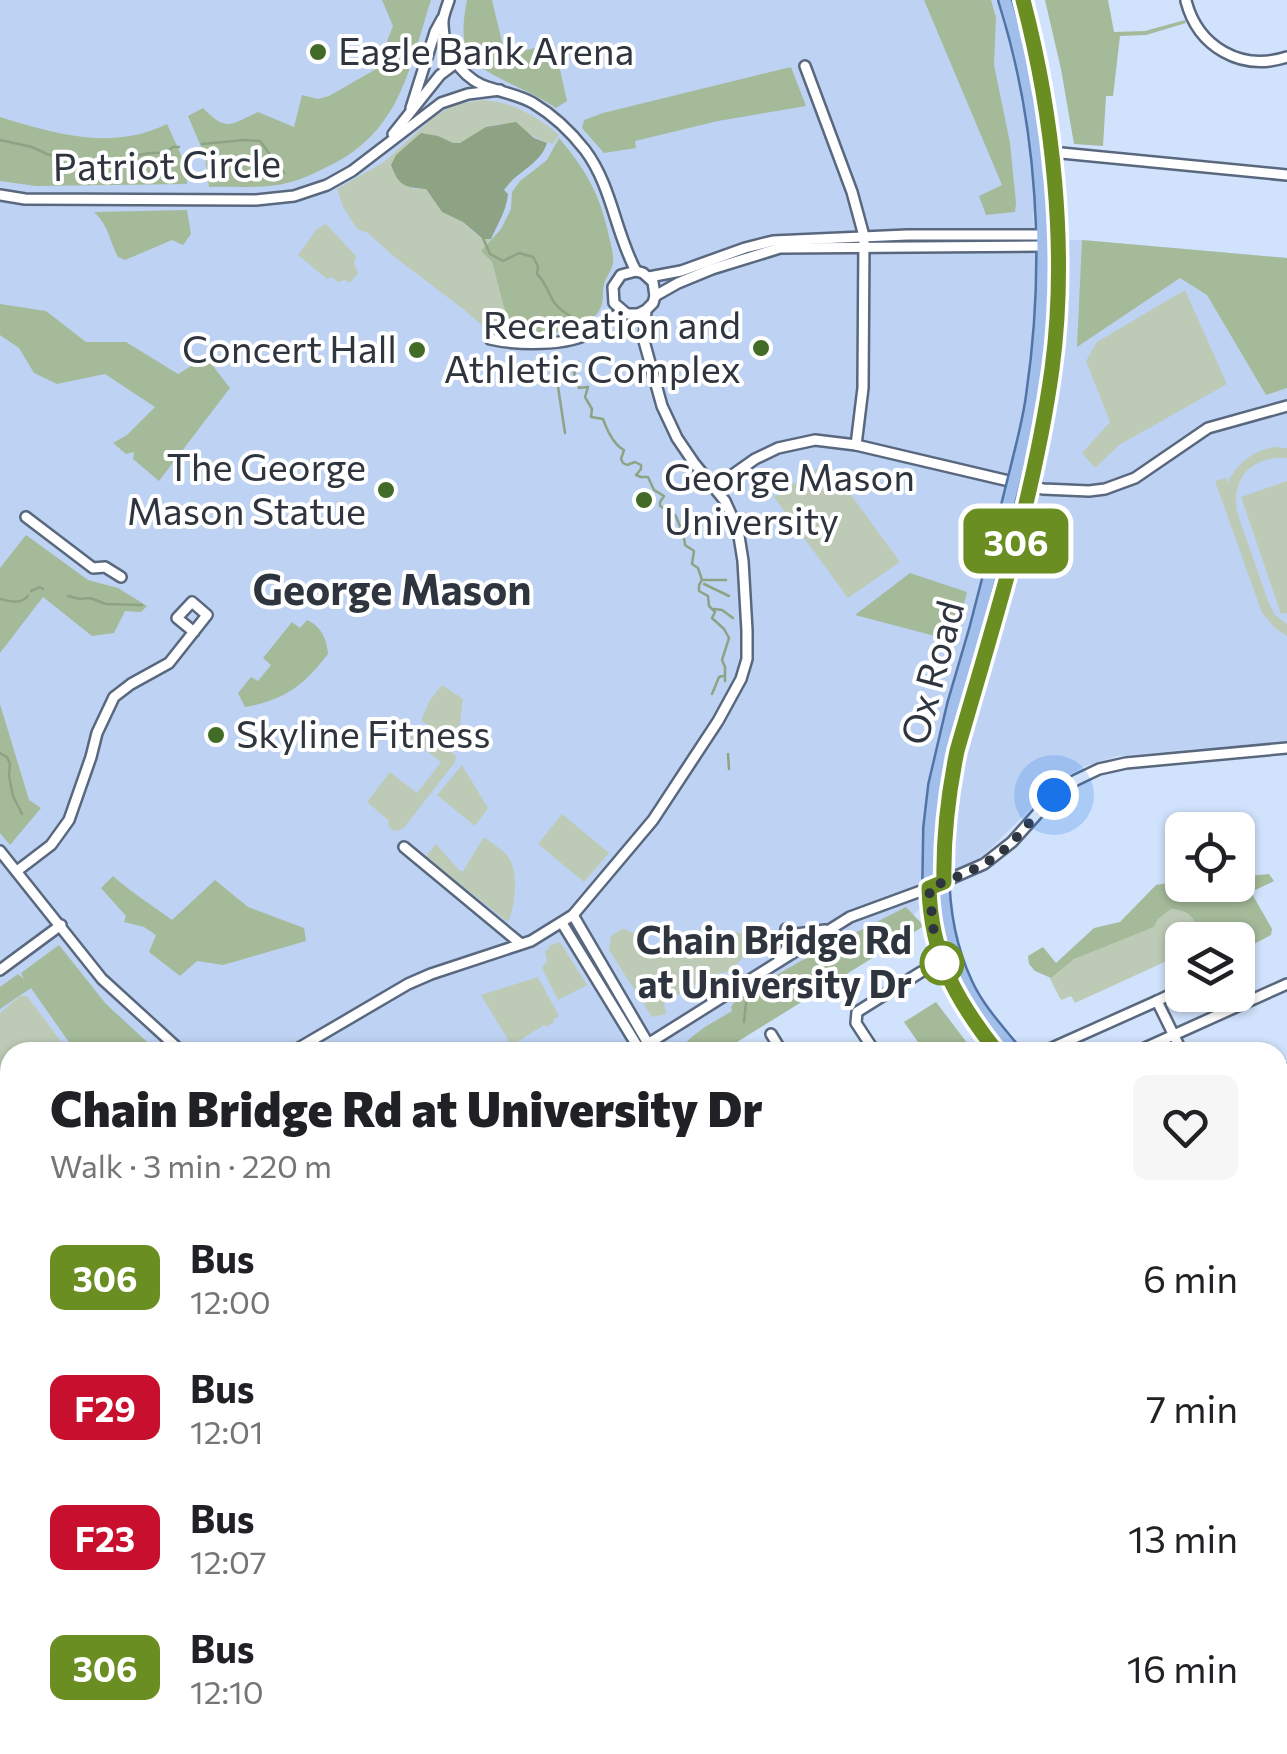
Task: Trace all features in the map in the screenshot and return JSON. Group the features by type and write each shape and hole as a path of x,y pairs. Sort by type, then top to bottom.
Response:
{"main road":[{"name":"Ox Road","path":"990,1042 959,1001 945,972 934,934 929,888 935,785 1017,469 1033,399 1039,346 1039,170 1006,0"},
{"name":"Ox Road","path":"1007,1042 966,984 950,935 943,854 954,766 1024,515 1052,366 1057,229 1039,66 1024,0"},
{"path":"1032,121 1039,140 1051,152 1039,170"}],"street":[{"path":"411,111 449,0"},
{"path":"1186,2 1198,30 1226,53 1258,62 1287,57"},
{"path":"443,18 445,36 456,62 479,84 544,110 592,160 608,194 623,246 636,270 649,277 655,289 653,303 646,310 605,320"},
{"path":"381,148 440,74 456,62"},
{"path":"805,66 852,192 863,241 862,404 856,445"},
{"path":"381,148 449,99 500,90"},
{"name":"Patriot Circle","path":"0,195 70,199 282,198 339,179 381,148"},
{"path":"1051,152 1287,174"},
{"path":"649,277 773,241 1042,241"},
{"path":"655,296 712,269 780,248 863,241"},
{"path":"490,339 535,344 588,335 605,320 614,302 614,287 622,275 623,246"},
{"path":"622,275 636,270"},
{"path":"309,1042 419,978 521,944 573,915 653,820 741,679 747,659 748,630 742,544 729,508 669,422 644,341 628,314 614,302"},
{"path":"644,341 646,310"},
{"path":"714,488 754,459 778,448 816,440 856,445 1042,489 1089,492 1126,482 1145,472 1208,428 1287,406"},
{"path":"26,516 92,568 105,567 120,577"},
{"path":"17,871 62,833 73,812 97,733 114,697 169,663 194,632"},
{"path":"655,1042 865,910 944,882 993,858 1054,795 1099,769 1287,748"},
{"path":"404,846 521,944"},
{"path":"0,851 102,979 171,1042"},
{"path":"573,915 639,1042"},
{"path":"562,923 638,1042"},
{"path":"0,970 61,925"},
{"path":"777,963 786,948 786,929 796,934 830,930"},
{"path":"868,1042 856,1024 857,1012 921,972"},
{"path":"1160,1042 1285,989"},
{"path":"1066,1042 1165,997"},
{"path":"1157,1001 1177,1042"},
{"path":"771,1034 776,1042"}],"shaded area":[{"name":"George Mason University","path":"0,0 1001,0 1010,31 1059,138 1033,214 1034,239 1287,258 1287,741 1118,756 1085,766 1059,780 994,845 904,923 728,1042 0,1042"},
{"path":"382,0 431,0 400,92 376,131 337,162 300,179 268,186 209,187 205,156 188,116 203,108 217,121 229,124 258,112 294,127 302,95 318,99 329,96 376,69 393,26"},
{"path":"467,0 492,0 504,50 519,52 554,43 567,101 556,108 475,62 464,42"},
{"path":"924,0 991,0 996,18 994,65 1010,143 1015,212 986,215 979,196 1002,185"},
{"path":"1045,0 1108,0 1114,32 1145,31 1185,20 1186,23 1146,35 1120,36 1113,96 1106,96 1103,146 1074,144"},
{"path":"791,67 806,106 718,121 635,141 636,148 604,153 582,128 584,120 603,113"},
{"path":"483,100 524,111 559,135 553,144 501,124 458,143 428,135 412,189 426,189 442,212 491,239 482,251 492,262 511,333 501,335 490,332 368,233 357,229 337,189 384,162 435,116 456,104"},
{"path":"0,117 63,134 104,138 125,137 167,124 186,166 187,184 36,186 0,181"},
{"path":"516,122 534,138 547,143 539,157 504,190 508,194 505,206 491,239 483,239 463,222 442,212 426,189 404,184 391,165 396,155 421,133 460,143 486,127"},
{"path":"559,138 595,193 611,243 612,266 604,284 601,307 586,323 548,334 511,333 492,262 481,251 501,229 511,209 512,192 547,160"},
{"path":"187,210 191,234 183,245 172,240 125,260 118,257 106,228 94,212"},
{"path":"326,224 356,256 358,273 350,283 327,279 298,255 317,229"},
{"path":"1082,240 1287,258 1287,388 1266,395 1207,295 1180,278 1077,347"},
{"path":"1185,290 1227,384 1119,445 1095,468 1082,453 1110,422 1086,361 1097,342"},
{"path":"0,304 46,311 86,342 126,342 178,374 206,357 230,388 159,481 133,459 134,452 126,454 113,443 127,435 155,407 105,374 57,384 34,373 19,348 0,335"},
{"path":"1273,447 1287,448 1287,458 1254,465 1241,479 1236,500 1268,601 1275,615 1287,624 1287,636 1262,613 1215,481 1226,478 1228,482 1246,459"},
{"path":"827,462 900,562 848,598 774,497"},
{"path":"1287,481 1287,613 1281,614 1241,497"},
{"path":"26,535 88,580 118,588 147,606 141,612 125,611 114,633 92,636 43,597 0,653 0,568"},
{"path":"910,573 967,592 954,641 855,615"},
{"path":"307,620 322,634 328,654 292,690 245,707 238,693 251,677 258,681 271,665 263,658 292,622 300,628"},
{"path":"442,685 463,699 457,748 421,720"},
{"path":"0,704 29,800 41,808 10,845 0,833"},
{"path":"411,726 456,756 403,829 394,831 388,826 389,821 367,802 390,772 417,793 441,762 405,734"},
{"path":"462,765 488,808 475,826 437,795"},
{"path":"562,814 609,853 584,882 538,844"},
{"path":"484,837 504,852 512,864 515,890 508,922 428,859 436,844 463,871"},
{"path":"1269,874 1274,881 1255,890 1255,875"},
{"path":"113,876 172,920 215,880 248,907 304,928 306,941 223,965 197,961 180,976 149,952 156,935 124,922 126,916 101,888"},
{"path":"1165,884 1165,902 1255,899 1272,929 1271,935 1255,943 1255,922 1195,922 1185,912 1171,909 1154,927 1074,959 1051,978 1029,964 1028,956 1043,947 1056,963 1094,928 1120,922 1156,885"},
{"path":"906,907 924,926 737,1042 687,1042 732,1011 737,998"},
{"path":"1171,909 1185,912 1195,922 1165,922 1165,962 1075,1003 1071,996 1061,1000 1050,979 1059,970 1084,954 1154,927"},
{"path":"622,929 664,952 701,936 726,931 761,943 730,971 709,976 664,1003 666,1014 652,1017 609,950 611,936"},
{"path":"560,942 587,985 558,1000 542,968 548,946"},
{"path":"59,945 106,1004 147,1042 69,1042 31,988 0,1009 0,987 18,974 24,979 21,973"},
{"path":"538,977 559,1016 546,1027 509,1042 481,995"},
{"path":"20,996 27,996 62,1042 0,1042 0,1013"},
{"path":"936,1002 966,1042 918,1042 904,1022"}],"waterway":[{"path":"0,140 80,162 165,153 179,147"},
{"path":"202,144 260,141 284,173"},
{"path":"483,238 490,254 503,261 519,253 533,257 537,274 553,301 572,317"},
{"path":"579,362 574,373 579,388 588,387 585,397 592,409 591,417 603,419 614,441 624,450 623,463 641,465 636,475 648,477 654,490 664,496 660,506 675,515 685,545 694,551 692,564 702,580 699,591 708,596 709,606 715,612 712,618 729,638 722,660 725,681"},
{"path":"565,433 557,380 565,368 579,364"},
{"path":"703,580 726,580"},
{"path":"704,584 729,596"},
{"path":"31,591 43,589"},
{"path":"0,599 18,601 28,596"},
{"path":"68,596 106,604 142,605"},
{"path":"714,609 733,618"},
{"path":"712,694 723,676"},
{"path":"0,753 10,764 13,796 22,814"},
{"path":"728,754 729,769"},
{"path":"744,1022 747,993"}],"bus line":[{"name":"306","path":"989,1042 959,1001 945,972 934,934 929,888 944,882 947,803 957,751 1024,515 1052,366 1057,229 1054,171 1036,49 1023,0"}],"place":[{"name":"Eagle Bank Arena","path":"318,52"},
{"name":"Recreation and Athletic Complex","path":"761,348"},
{"name":"Concert Hall","path":"417,350"},
{"name":"The George Mason Statue","path":"386,490"},
{"name":"George Mason University","path":"644,500"},
{"name":"Skyline Fitness","path":"216,735"},
{"name":"Chain Bridge Rd at University Dr","path":"942,963"}],"district":[{"name":"George Mason","path":"392,590"}],"route":[{"path":"942,963 945,972 934,934 929,888 993,858 1054,795"}]}
